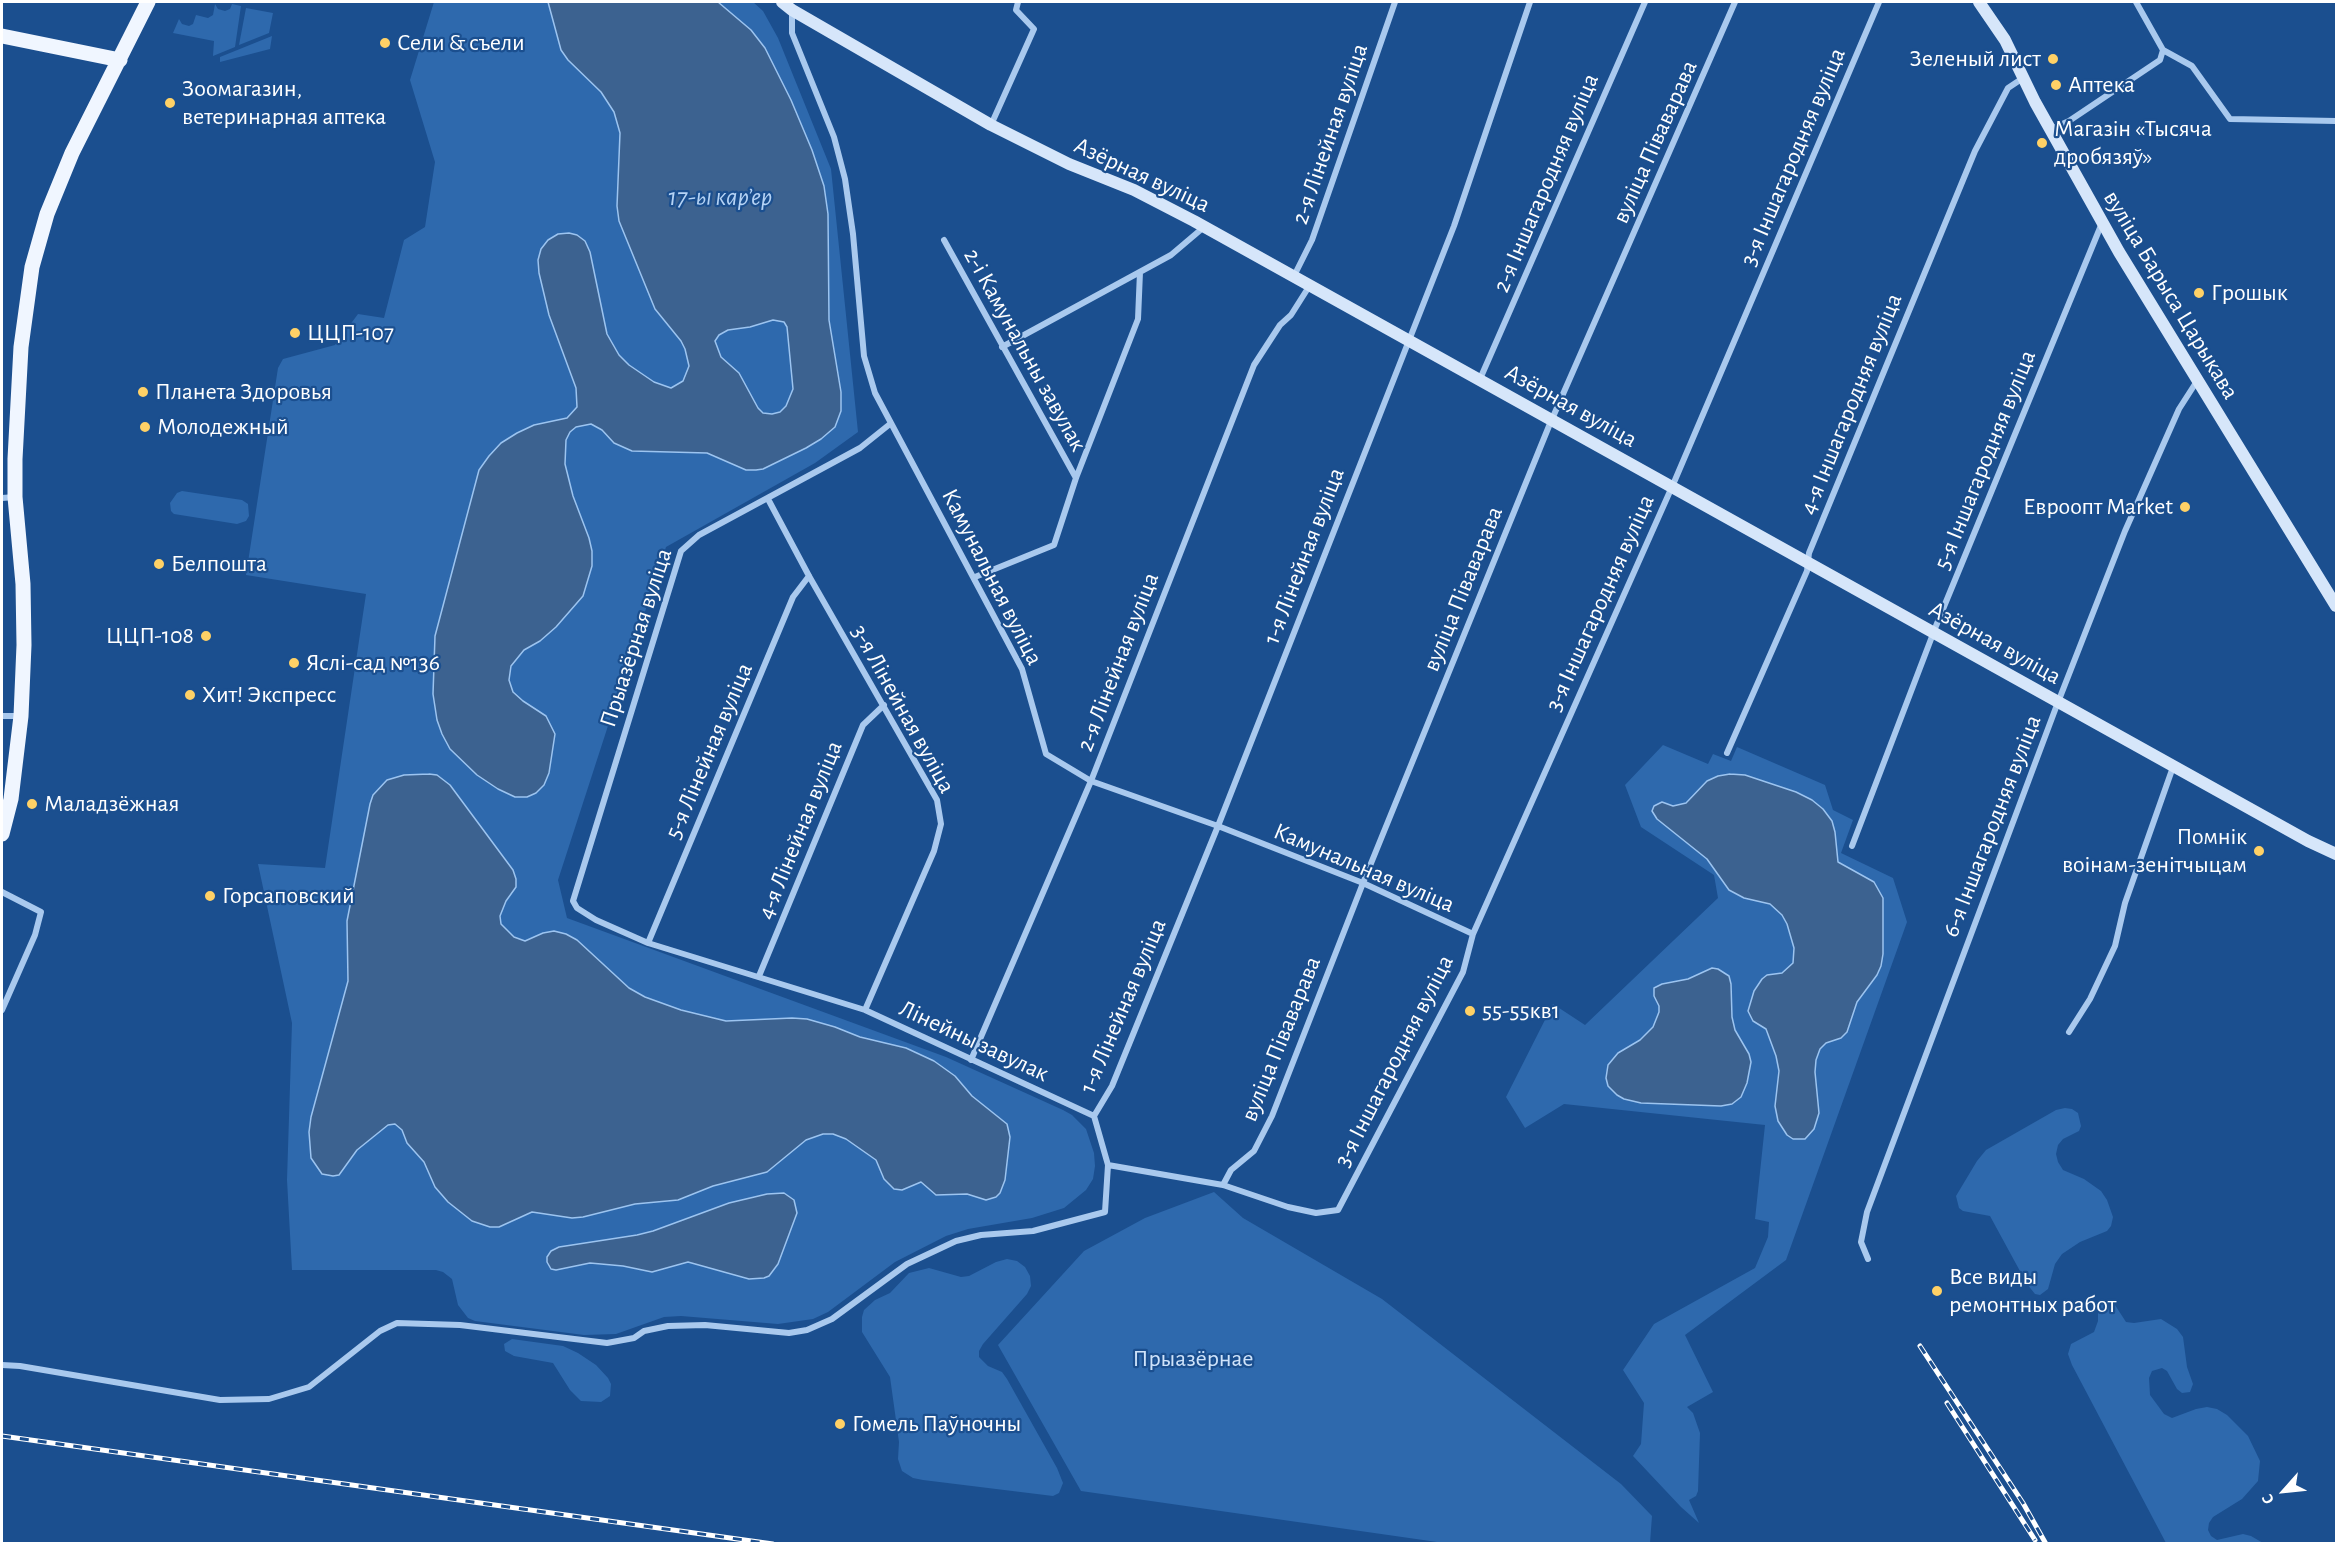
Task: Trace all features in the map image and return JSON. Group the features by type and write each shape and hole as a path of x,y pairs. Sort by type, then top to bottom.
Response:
{"main road":[{"path":"2,834 11,799 21,716 24,645 22,584 8,498 25,307 32,267 47,213 72,153 148,2"},
{"path":"2,36 120,60"}],"street":[{"name":"Азёрная вуліца","path":"782,2 792,10 991,125 1069,164 1134,190 1205,227 2308,842 2337,854"},
{"path":"991,125 1034,29 1016,10 1018,2"},
{"name":"2-я Лінейная вуліца","path":"1294,276 1312,240 1395,2"},
{"name":"1-я Лінейная вуліца","path":"1094,1116 1112,1086 1218,826 1454,226 1530,2"},
{"name":"2-я Іншагародняя вуліца","path":"1480,380 1645,2"},
{"name":"вуліца Піваварава","path":"1223,1185 1231,1170 1254,1151 1272,1116 1363,884 1552,420 1735,2"},
{"name":"3-я Іншагародняя вуліца","path":"1223,1185 1288,1207 1316,1213 1338,1210 1463,972 1473,934 1671,487 1879,2"},
{"name":"вуліца Барыса Царыкава","path":"1979,2 2005,40 2023,78 2102,223 2337,606"},
{"path":"2136,2 2163,50 2192,66 2230,119 2337,121"},
{"name":"Камунальная вуліца","path":"792,10 792,33 834,137 845,179 853,234 864,356 875,393 1022,669 1046,754 1091,781 1218,826 1363,884 1473,934"},
{"path":"2051,129 2069,121 2160,60 2163,50"},
{"name":"4-я Іншагародняя вуліца","path":"1726,753 1807,571 1809,553 1975,151 2008,88 2023,78"},
{"name":"5-я Іншагародняя вуліца","path":"1852,846 1934,633 2102,223"},
{"path":"1002,347 1171,255 1205,227"},
{"name":"2-і Камунальны завулак","path":"944,240 1076,478"},
{"path":"975,577 1054,545 1076,478 1138,319 1140,272"},
{"name":"2-я Лінейная вуліца","path":"971,1060 1091,781 1254,365 1270,338 1291,315 1311,285"},
{"name":"6-я Іншагародняя вуліца","path":"1868,1259 1861,1242 1867,1212 2058,703 2152,470 2179,409 2197,380"},
{"name":"Прыазёрная вуліца","path":"573,901 681,551 699,535 860,448 890,424"},
{"name":"3-я Лінейная вуліца","path":"768,499 809,576 937,800 941,824 934,851 865,1010"},
{"name":"5-я Лінейная вуліца","path":"648,943 794,597 809,576"},
{"name":"4-я Лінейная вуліца","path":"759,976 863,725 884,705"},
{"path":"2,716 21,716"},
{"path":"2069,1032 2090,999 2115,946 2126,903 2174,767"},
{"path":"2,892 41,912 35,935 2,1010"},
{"name":"Лінейны завулак","path":"573,901 577,908 596,920 648,943 865,1010 1094,1116"},
{"path":"2,1365 20,1366 220,1400 269,1399 309,1387 367,1341 397,1323 460,1325 607,1343 634,1338 644,1331 668,1326 705,1326 789,1333 807,1330 832,1320 907,1264 956,1241 981,1235 1033,1231 1105,1212 1108,1165 1094,1116"},
{"path":"1108,1165 1223,1185"}],"green space":[{"path":"434,2 753,2 763,11 778,38 831,169 858,432 815,463 666,547 558,880 567,918 946,1057 1063,1110 1072,1115 1086,1129 1094,1153 1095,1166 1093,1179 1086,1190 1064,1208 1032,1218 968,1229 946,1236 895,1262 828,1312 813,1319 778,1324 681,1316 664,1317 616,1334 584,1335 475,1321 468,1318 458,1305 452,1279 436,1270 292,1270 287,1180 292,1023 258,864 325,868 366,594 246,575 278,368 283,359 335,345 358,314 384,318 404,240 425,227 435,162 410,80"},
{"path":"215,4 218,9 225,11 230,9 232,4 241,6 235,47 213,56 214,41 173,33 179,19 182,24 189,26 193,24 196,15 208,18 213,15"},
{"path":"246,8 273,13 269,33 239,45"},
{"path":"272,36 270,49 220,62 220,57"},
{"path":"182,491 242,500 248,504 249,516 246,521 237,524 174,514 170,503 177,493"},
{"path":"1663,745 1708,764 1713,754 1731,761 1737,747 1825,785 1833,810 1853,820 1841,853 1893,878 1907,922 1786,1260 1685,1335 1713,1392 1687,1407 1693,1413 1700,1433 1698,1491 1696,1496 1689,1500 1699,1523 1633,1456 1641,1444 1644,1403 1623,1370 1654,1324 1755,1268 1768,1237 1769,1222 1755,1219 1765,1125 1564,1104 1525,1128 1506,1097 1553,1004 1585,1025 1718,898 1714,875 1641,827 1625,785"},
{"path":"2065,1108 2078,1113 2081,1126 2079,1131 2063,1139 2058,1145 2056,1154 2058,1162 2063,1170 2084,1179 2101,1191 2113,1217 2107,1231 2080,1242 2062,1254 2055,1264 2048,1289 2040,1295 2035,1294 2027,1284 1990,1216 1963,1211 1959,1208 1956,1196 1986,1150 2056,1110"},
{"name":"Прыазёрнае","path":"1214,1192 1243,1218 1382,1299 1621,1484 1652,1516 1650,1543 1444,1543 1081,1491 998,1345 1084,1251 1145,1218"},
{"path":"1007,1259 1017,1261 1025,1267 1030,1276 1031,1286 1027,1294 983,1344 979,1357 988,1366 1002,1372 1007,1379 1057,1468 1063,1483 1059,1493 1053,1496 923,1480 913,1478 902,1471 898,1459 899,1442 890,1377 862,1332 864,1310 875,1300 890,1293 909,1273 929,1268 961,1277 969,1276"},
{"path":"2104,1301 2110,1301 2115,1305 2126,1322 2161,1319 2177,1329 2183,1337 2187,1367 2193,1384 2190,1392 2182,1393 2177,1389 2167,1371 2162,1368 2152,1371 2149,1378 2150,1395 2164,1414 2172,1418 2196,1409 2207,1407 2217,1409 2227,1415 2248,1436 2260,1461 2258,1481 2242,1499 2213,1517 2208,1530 2217,1540 2243,1534 2263,1543 2166,1543 2068,1354 2071,1344 2094,1332 2098,1321 2098,1307"},
{"path":"512,1339 563,1346 578,1353 596,1365 608,1378 611,1384 610,1396 601,1402 581,1401 570,1390 553,1363 514,1356 505,1351 504,1344"}],"water":[{"name":"17-ы кар’ер","path":"548,2 718,2 751,30 765,48 791,100 824,186 828,214 829,320 841,392 841,411 835,427 821,439 763,469 756,470 746,470 707,453 632,451 614,443 602,430 591,424 576,427 570,432 566,440 565,464 573,496 589,538 592,566 583,596 556,627 540,641 524,650 511,666 509,680 513,692 546,716 555,734 549,773 544,785 536,793 527,797 515,797 477,775 450,749 442,734 437,720 433,694 435,636 479,470 501,443 534,425 567,418 577,407 576,388 549,315 539,273 538,260 541,249 548,240 558,234 569,233 585,241 590,252 607,334 619,355 629,365 654,382 671,388 683,381 689,366 681,341 655,309 619,221 617,206 620,133 614,112 601,92 568,60 561,50","holes":["773,320 784,322 787,327 793,389 786,406 780,412 763,413 739,373 721,357 715,341 719,335 728,330 750,327"]},
{"path":"1730,774 1745,775 1796,792 1812,800 1832,821 1838,862 1874,882 1883,898 1881,966 1857,1002 1847,1032 1841,1038 1826,1043 1820,1049 1815,1072 1819,1113 1814,1129 1805,1139 1793,1139 1787,1135 1778,1121 1775,1106 1779,1071 1776,1056 1766,1029 1753,1021 1748,1011 1754,991 1762,979 1767,975 1782,973 1793,963 1794,948 1787,924 1782,915 1770,904 1744,898 1729,890 1707,859 1657,819 1652,811 1654,806 1662,802 1673,806 1686,803 1707,781"},
{"path":"404,775 437,775 450,785 513,870 516,887 506,901 500,916 501,924 514,937 525,941 554,931 566,934 577,940 629,988 645,997 681,1010 726,1021 807,1019 860,1037 906,1048 934,1061 955,1076 972,1096 1007,1124 1010,1137 1005,1180 1000,1193 986,1200 967,1194 936,1195 921,1182 902,1190 894,1189 884,1179 876,1160 846,1139 833,1134 823,1134 806,1140 767,1172 713,1186 678,1200 635,1204 572,1218 532,1212 499,1227 490,1227 472,1221 448,1202 435,1187 424,1162 407,1143 402,1130 395,1124 388,1125 357,1150 339,1175 322,1174 311,1158 309,1132 311,1117 348,981 347,921 370,804 373,795 387,780"},
{"path":"1712,968 1729,976 1735,1030 1751,1062 1747,1083 1741,1097 1732,1104 1721,1106 1641,1103 1617,1095 1608,1086 1606,1078 1608,1065 1618,1053 1640,1040 1653,1027 1659,1012 1654,988 1662,984 1688,979"},
{"path":"784,1193 794,1200 797,1213 778,1264 769,1276 764,1278 749,1279 688,1262 652,1272 590,1263 556,1270 551,1269 547,1262 551,1251 559,1247 637,1235 729,1203 767,1194"}],"railway":[{"path":"1920,1346 2023,1503 2046,1544"},
{"path":"1947,1403 2035,1540"},
{"path":"2,1436 773,1544"}],"place":[{"name":"Сели & съели","path":"385,43"},
{"name":"Зеленый лист","path":"2053,59"},
{"name":"Аптека","path":"2056,85"},
{"name":"Зоомагазин, ветеринарная аптека","path":"170,103"},
{"name":"Магазін «Тысяча дробязяў»","path":"2042,143"},
{"name":"Грошык","path":"2199,293"},
{"name":"ЦЦП-107","path":"295,333"},
{"name":"Планета Здоровья","path":"143,392"},
{"name":"Молодежный","path":"145,427"},
{"name":"Евроопт Market","path":"2185,507"},
{"name":"Белпошта","path":"159,564"},
{"name":"ЦЦП-108","path":"206,636"},
{"name":"Яслі-сад №136","path":"294,663"},
{"name":"Хит! Экспресс","path":"190,695"},
{"name":"Маладзёжная","path":"32,804"},
{"name":"Помнік воінам-зенітчыцам","path":"2259,851"},
{"name":"Горсаповский","path":"210,896"},
{"name":"55-55кв1","path":"1470,1011"},
{"name":"Все виды ремонтных работ","path":"1937,1291"},
{"name":"Гомель Паўночны","path":"840,1424"}]}
